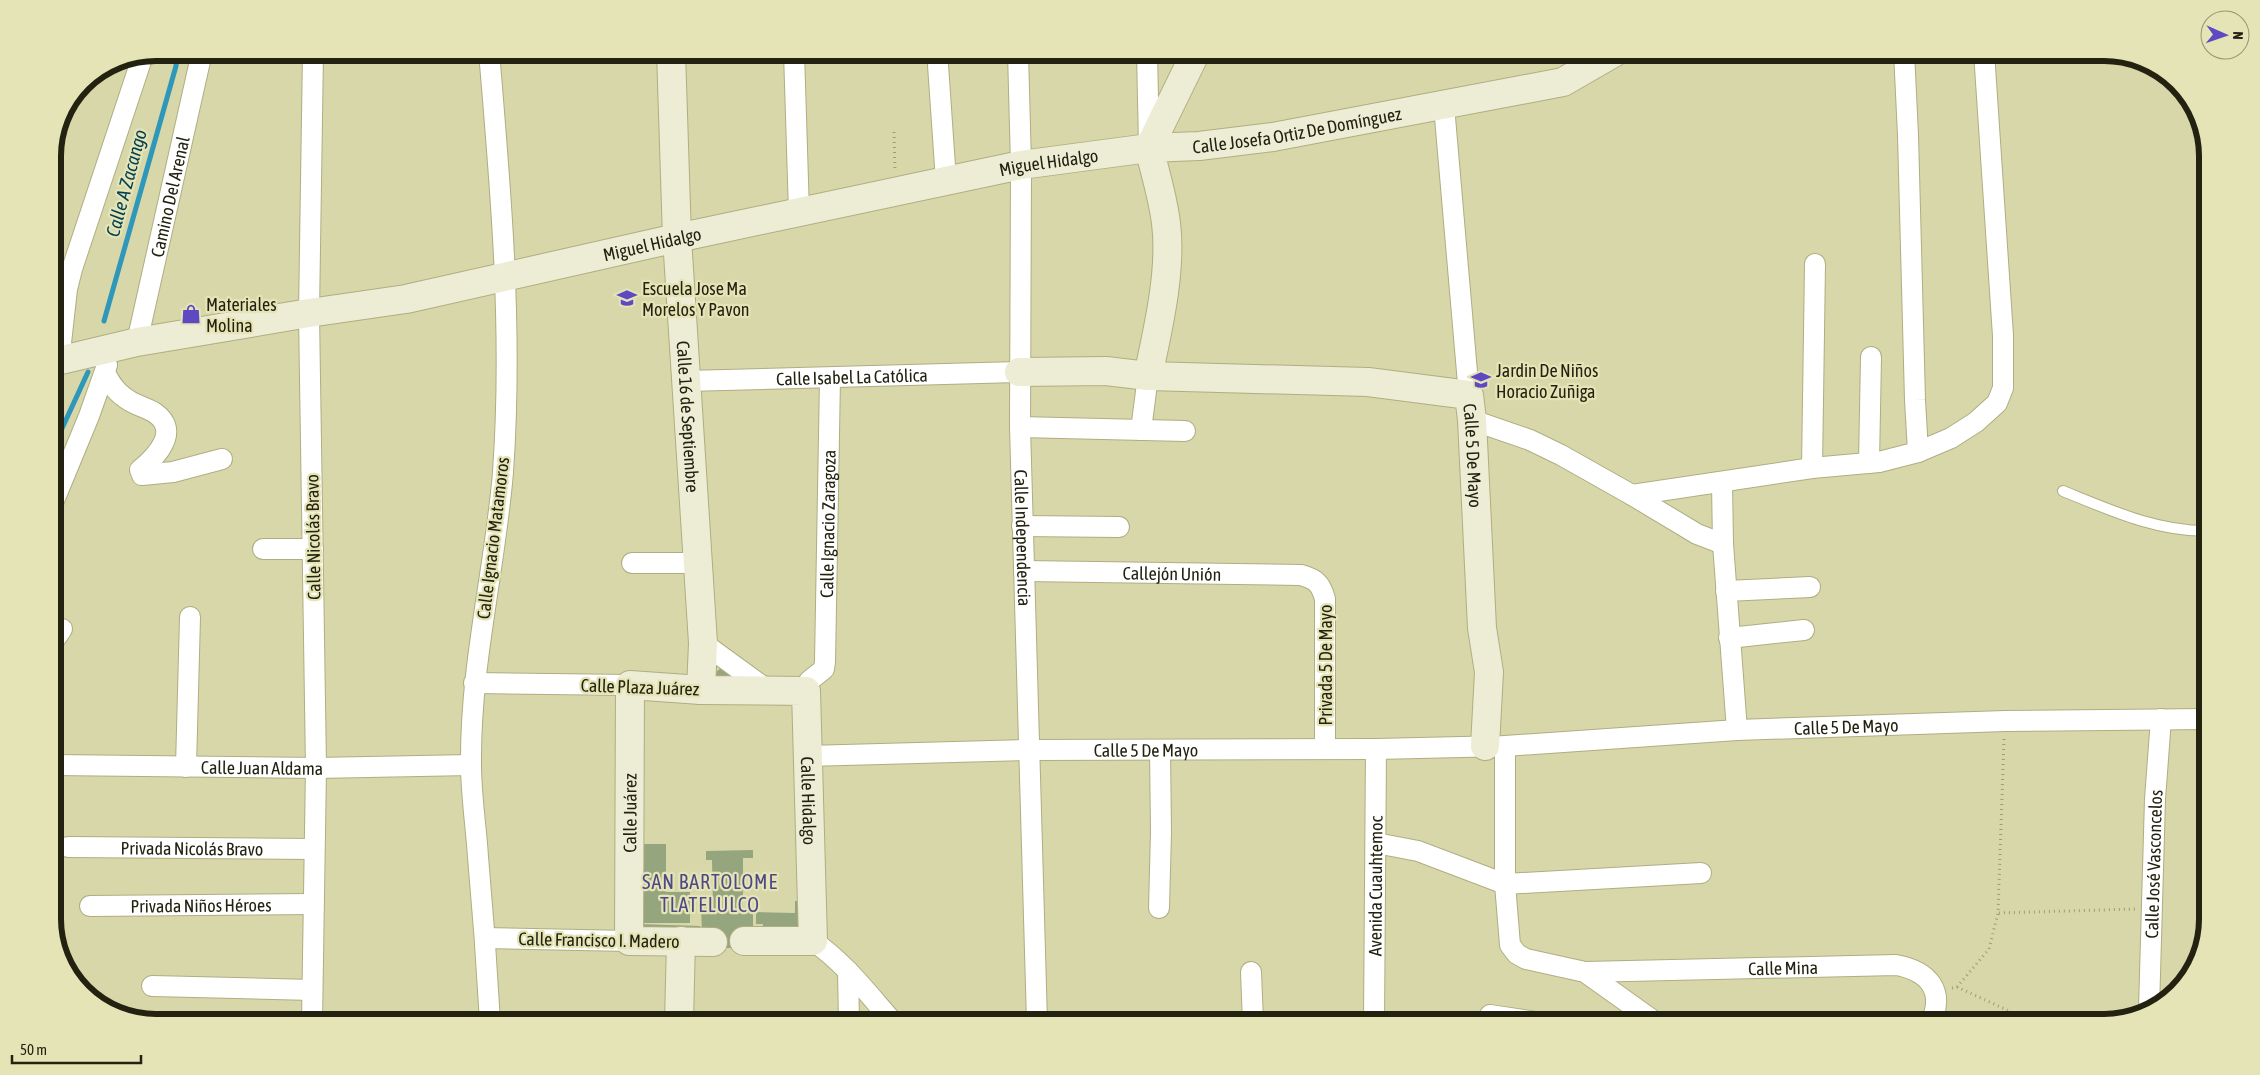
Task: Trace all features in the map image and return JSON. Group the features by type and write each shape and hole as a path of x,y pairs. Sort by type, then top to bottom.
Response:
{"street":[{"name":"Camino Del Arenal","path":"138,342 200,61"},
{"name":"Calle Nicolás Bravo","path":"312,1014 316,768 309,313 314,61"},
{"name":"Calle Ignacio Matamoros","path":"490,61 502,199 506,278 507,377 498,522 474,683 471,765 490,1014"},
{"name":"Calle 16 de Septiembre","path":"671,61 677,238 696,563 703,643 701,690"},
{"path":"794,61 799,213"},
{"name":"Calle Independencia","path":"1018,61 1021,165 1020,427 1037,1014"},
{"path":"1141,430 1148,376 1161,315 1166,257 1166,224 1149,148 1147,61"},
{"path":"1149,148 1192,61"},
{"name":"Calle Josefa Ortiz De Domínguez","path":"1149,148 1200,146 1273,137 1444,106 1563,82 1599,61"},
{"path":"1904,61 1914,400 1918,452"},
{"path":"1632,495 1812,468 1890,461 1951,438 1976,422 1997,403 2003,388 2003,336 1985,61"},
{"path":"61,328 72,269 140,63"},
{"path":"938,65 946,181"},
{"name":"Calle 5 De Mayo","path":"1444,106 1470,407 1482,628 1489,672 1495,746"},
{"name":"Miguel Hidalgo","path":"61,361 108,361 138,342 309,313 406,299 677,238 1021,165 1149,148"},
{"path":"1812,468 1815,264"},
{"path":"1869,463 1871,357"},
{"path":"108,361 122,396 156,414 164,423 165,439 162,449 157,456 140,470 141,475 173,472 222,459"},
{"path":"61,482 108,361"},
{"path":"1019,372 1106,371 1148,376 1368,382 1470,407 1561,455 1690,530 1723,544"},
{"name":"Calle Isabel La Católica","path":"686,381 1019,372"},
{"name":"Calle Ignacio Zaragoza","path":"806,691 809,681 824,669 830,378"},
{"path":"1020,427 1185,431"},
{"path":"1722,483 1723,544 1737,730"},
{"path":"1022,526 1119,526"},
{"path":"263,548 313,549"},
{"path":"632,563 696,563"},
{"name":"Callejón Unión","path":"1024,571 1301,575 1318,582"},
{"name":"Privada 5 De Mayo","path":"1318,582 1325,599 1325,749"},
{"path":"1726,591 1810,587"},
{"path":"186,767 190,617"},
{"path":"1729,638 1804,630"},
{"path":"703,643 769,691"},
{"name":"Calle Plaza Juárez","path":"474,683 630,685 701,690 806,691"},
{"name":"Calle Juárez","path":"629,941 630,685"},
{"name":"Calle Hidalgo","path":"806,691 813,941"},
{"name":"Calle José Vasconcelos","path":"2149,1002 2154,798 2161,719"},
{"name":"Calle 5 De Mayo","path":"807,756 1029,750 1376,749 1495,746 1737,730 2005,721 2199,719"},
{"path":"1495,746 1505,884"},
{"name":"Avenida Cuauhtemoc","path":"1374,1014 1376,749"},
{"path":"1159,908 1161,840 1160,750"},
{"name":"Calle Juan Aldama","path":"61,765 316,768 471,765"},
{"path":"1376,843 1418,851 1505,884 1701,873"},
{"name":"Privada Nicolás Bravo","path":"68,847 314,849"},
{"name":"Calle Mina","path":"1505,884 1510,945 1517,954 1526,959 1585,972 1896,964 1909,967 1922,974 1937,993"},
{"name":"Privada Niños Héroes","path":"90,906 313,904"},
{"name":"Calle Francisco I. Madero","path":"485,938 713,942"},
{"path":"679,1014 681,941"},
{"path":"744,941 813,941 829,952 848,971 886,1014"},
{"path":"848,971 850,1014"},
{"path":"1251,972 1253,1014"},
{"name":"Calle Mina","path":"1585,972 1644,1014"},
{"path":"152,986 312,990"},
{"path":"1935,1014 1937,993"}],"lane":[{"path":"2063,491 2125,517 2157,526 2199,531"}],"path":[{"path":"894,132 896,191"},
{"path":"1937,993 1957,987 1990,949 1998,913 2005,721"},
{"path":"1998,913 2151,908"},
{"path":"1957,987 2016,1014"}],"building":[{"path":"723,667 735,671 728,688 715,678 717,671"},
{"path":"643,844 666,844 666,892 690,892 690,923 642,923"},
{"path":"753,850 753,858 743,858 743,910 753,910 753,933 744,948 713,948 702,933 701,907 713,907 712,860 706,860 706,851"},
{"path":"795,901 809,901 808,939 762,938 763,924 756,924 756,912 795,913"},
{"path":"637,924 700,926 700,935 637,934"}],"waterway":[{"name":"Calle A Zacango","path":"104,321 176,61"},
{"name":"Calle A Zacango","path":"61,431 88,372"}],"place":[{"name":"Escuela Jose Ma Morelos Y Pavon","path":"627,298"},
{"name":"Materiales Molina","path":"191,314"},
{"name":"Jardin De Niños Horacio Zuñiga","path":"1481,380"}],"district":[{"name":"SAN BARTOLOME TLATELULCO","path":"710,892"}]}
